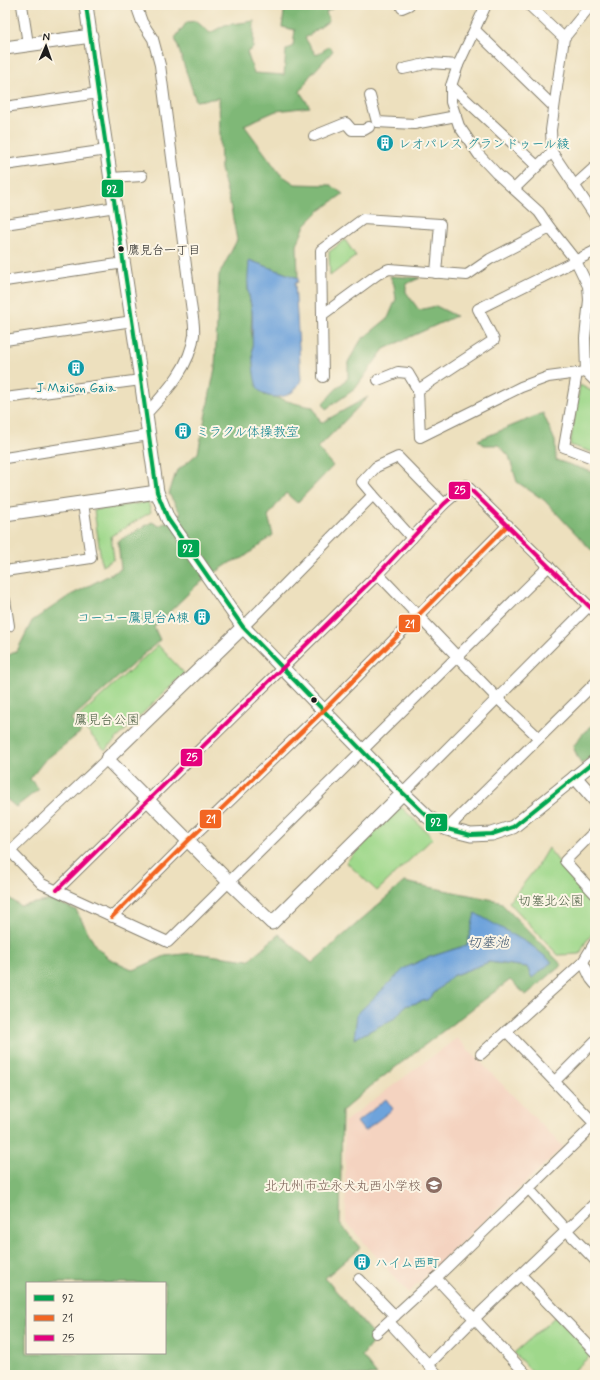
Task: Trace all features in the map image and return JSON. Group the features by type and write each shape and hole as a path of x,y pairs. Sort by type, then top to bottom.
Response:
{"street":[{"path":"22,5 28,44"},
{"path":"86,5 157,492 168,519 217,588 242,627 403,793 428,817 447,828 471,835 492,834 513,827 595,761"},
{"path":"137,5 142,22 153,39 160,65 192,304 194,334 190,353 178,376 146,414"},
{"path":"475,5 486,7 458,65 451,86 451,102 459,126 479,155 496,173 539,212 576,261 588,286 589,300 581,372 564,446 595,459"},
{"path":"529,5 564,38"},
{"path":"590,5 564,38 551,130 552,152 595,216"},
{"path":"475,30 554,107"},
{"path":"5,48 91,36"},
{"path":"403,69 430,63 458,65"},
{"path":"451,86 537,166"},
{"path":"5,107 98,93"},
{"path":"370,96 377,122 414,124 456,116"},
{"path":"314,136 346,123 352,130 364,130 369,127"},
{"path":"5,165 107,150"},
{"path":"514,188 552,152"},
{"path":"574,186 595,167"},
{"path":"111,178 142,176"},
{"path":"5,224 116,207"},
{"path":"323,377 321,250 363,219 440,224 436,273"},
{"path":"322,315 378,274 389,269 466,274 490,259 550,228"},
{"path":"418,390 494,340 478,309 595,251"},
{"path":"5,281 124,263"},
{"path":"5,340 132,321"},
{"path":"378,380 398,372 408,373 418,390 420,437 520,387 548,377 581,372 595,381"},
{"path":"5,398 141,380"},
{"path":"5,458 149,435"},
{"path":"412,538 362,482 376,467 398,457 444,504"},
{"path":"57,890 148,801 378,574 444,504 466,485 592,609 498,698 272,923 229,882 148,801 107,759"},
{"path":"5,514 157,492"},
{"path":"373,495 242,627 10,851 42,884 168,942 549,566"},
{"path":"5,571 91,558 83,503"},
{"path":"112,917 322,711 508,525"},
{"path":"378,574 457,657 539,738"},
{"path":"5,600 9,626 5,627"},
{"path":"447,828 595,683"},
{"path":"575,777 595,800"},
{"path":"595,830 565,861 595,894"},
{"path":"481,1054 583,962 595,942"},
{"path":"583,962 595,984"},
{"path":"376,1333 436,1278 595,1124 506,1031"},
{"path":"555,1081 595,1041"},
{"path":"528,1188 595,1260"},
{"path":"428,1365 595,1203"},
{"path":"521,1274 595,1352"},
{"path":"436,1278 527,1375"},
{"path":"359,1279 428,1365 438,1375"}],"shaded area":[{"name":"北九州市立永犬丸西小学校","path":"457,1038 563,1147 408,1293 346,1222 344,1122"}],"green space":[{"path":"285,5 339,5 326,12 329,21 305,38 316,55 330,46 333,51 309,77 300,92 310,107 276,111 244,125 280,174 295,184 331,185 343,194 319,211 305,225 297,245 298,278 249,260 248,290 252,312 251,331 264,395 313,407 321,423 368,397 318,448 333,466 297,503 286,493 268,516 273,535 243,558 231,562 197,585 154,627 160,640 71,719 81,732 44,761 30,779 39,789 16,807 5,798 5,657 17,651 32,621 69,596 121,569 118,541 152,522 159,526 181,514 169,494 176,472 198,453 215,368 219,275 237,240 230,203 221,169 219,98 196,101 175,38 187,22 196,21 210,33 225,25 254,21 253,48 247,52 254,73 284,75 286,50 293,46 295,30 282,27"},
{"path":"345,240 356,256 330,276 329,252"},
{"path":"390,276 420,278 406,284 406,292 419,310 436,306 456,316 384,349 355,389 326,409 323,404 348,378 348,362 361,340 388,318 396,299 394,285"},
{"path":"580,385 595,393 595,453 570,445"},
{"path":"543,413 555,441 556,460 595,473 595,554 544,500 517,482 509,456 498,445 484,445 478,440"},
{"path":"148,502 151,512 111,536 114,559 102,566 94,510"},
{"name":"鷹見台公園","path":"158,645 184,673 105,750 76,719"},
{"path":"595,723 595,755 581,764 573,747 583,733"},
{"path":"401,807 433,838 377,891 346,862"},
{"name":"切塞北公園","path":"548,848 563,867 595,901 595,930 585,943 580,954 558,955 509,902 536,868"},
{"path":"404,882 499,901 562,965 526,995 510,980 371,1086 342,1111 340,1223 360,1248 325,1278 376,1338 362,1356 377,1375 5,1375 5,895 20,906 52,900 76,910 95,945 108,958 134,970 165,956 193,953 249,960 279,934 312,963","holes":["467,945 552,962 527,967 489,962 452,976 427,1000 405,1006 405,968 427,958"]},
{"path":"556,1316 592,1354 569,1375 535,1375 514,1353"}],"water":[{"path":"249,260 298,278 298,282 295,283 301,380 290,394 283,396 273,397 265,395 259,390 256,384 252,352 252,311 248,293"},
{"name":"切塞池","path":"475,913 531,945 552,962 532,978 527,967 489,962 452,976 427,1000 405,1006 395,1018 354,1039 357,1014 405,968 427,958 467,945"},
{"path":"386,1099 393,1109 364,1131 357,1122"}],"transit line":[{"name":"92","path":"86,5 157,492 168,519 243,627 403,793 428,817 447,829 471,835 492,834 513,827 595,761"},
{"name":"25","path":"57,890 378,574 444,504 466,485 595,612"},
{"name":"21","path":"112,917 188,841 323,711 508,525"}],"place":[{"name":"レオパレス グランドゥール綾","path":"385,143"},
{"name":"鷹見台一丁目","path":"121,249"},
{"name":"J Maison Gaia","path":"76,368"},
{"name":"ミラクル体操教室","path":"183,431"},
{"name":"コーユー鷹見台A棟","path":"202,617"},
{"name":"北九州市立永犬丸西小学校","path":"434,1185"},
{"name":"ハイム西町","path":"362,1262"}]}
